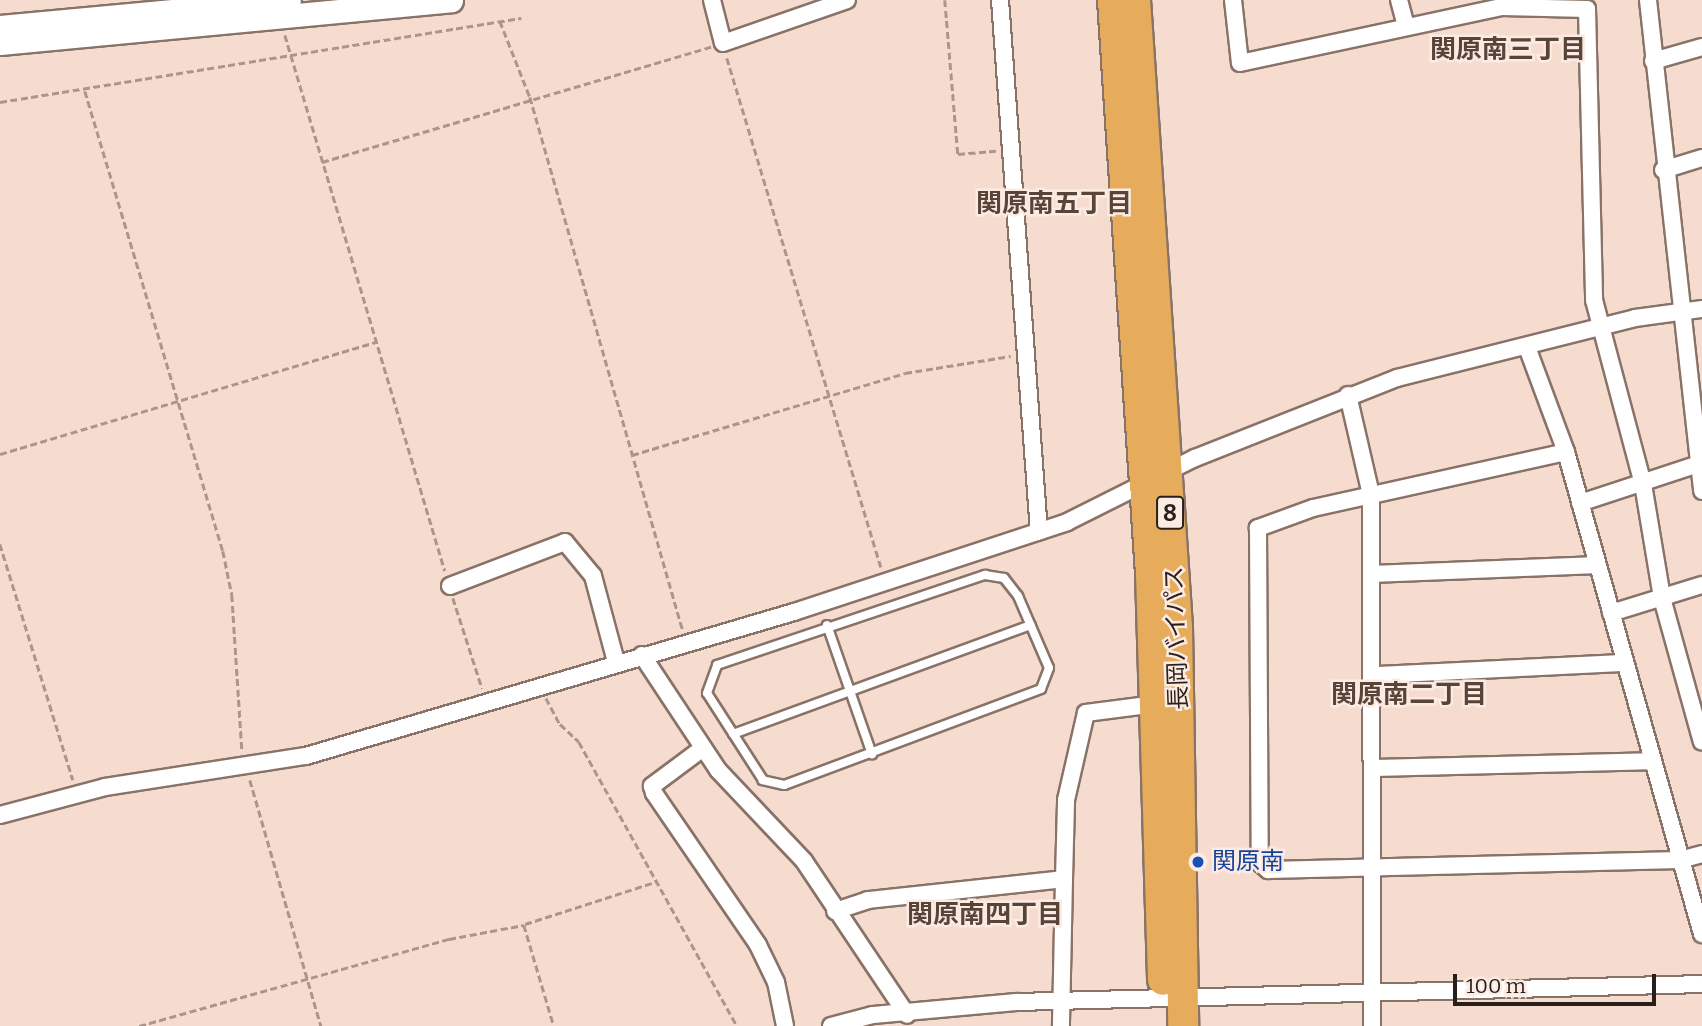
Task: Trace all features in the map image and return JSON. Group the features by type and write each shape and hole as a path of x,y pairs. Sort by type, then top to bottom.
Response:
{"highway":[{"path":"1095,0 1122,117"},
{"name":"長岡バイパス","path":"1113,0 1181,726 1173,1012"},
{"name":"長岡バイパス","path":"1135,0 1157,479 1155,704 1173,1012"}],"street":[{"path":"0,27 289,0"},
{"path":"0,43 451,0"},
{"path":"712,0 723,43 847,0"},
{"path":"1000,0 1039,532"},
{"path":"1233,0 1240,63 1527,2 1587,9 1594,300 1643,484 1661,598 1702,742"},
{"path":"1399,0 1406,27"},
{"path":"1648,0 1663,170 1702,491"},
{"path":"1653,61 1702,47"},
{"path":"1663,170 1702,158"},
{"path":"0,815 77,794 306,756 886,581 1039,532 1349,395 1603,328 1682,310 1702,309"},
{"path":"1527,347 1566,452 1702,934"},
{"path":"1349,395 1371,495 1376,675 1372,768 1372,1026"},
{"path":"1566,452 1265,520 1258,528 1260,863 1268,870 1680,860 1702,854"},
{"path":"1580,503 1700,463"},
{"path":"450,586 565,541 593,576 616,662"},
{"path":"1373,574 1597,565"},
{"path":"1611,613 1702,585"},
{"path":"642,655 703,748 804,861 907,1015"},
{"path":"1376,675 1624,663"},
{"path":"1060,1026 1066,800 1086,713 1155,704"},
{"path":"703,748 652,786 654,793 758,945 776,982 785,1026"},
{"path":"1372,768 1652,761"},
{"path":"835,911 868,900 1064,879"},
{"path":"831,1026 907,1015 1061,1000 1173,1012 1371,993 1702,984"}],"lane":[{"path":"985,575 1010,583 1049,668 1041,689 872,754 775,786 758,775 707,694 717,665 827,625 985,575"},
{"path":"827,625 872,754"},
{"path":"733,734 1031,625"}],"path":[{"path":"945,0 958,154 1013,150"},
{"path":"0,103 521,19"},
{"path":"500,21 530,97 686,641"},
{"path":"283,28 486,701"},
{"path":"322,162 530,97 723,43 886,581"},
{"path":"85,91 174,405 232,596 245,765 321,1026"},
{"path":"0,454 174,405 376,342"},
{"path":"632,456 905,373 1028,354"},
{"path":"0,544 77,794"},
{"path":"542,685 737,1026"},
{"path":"139,1026 308,979 524,925 655,882"},
{"path":"524,925 554,1026"}],"place":[{"name":"関原南","path":"1198,862"}],"district":[{"name":"関原南三丁目","path":"1508,50"},
{"name":"関原南五丁目","path":"1054,204"},
{"name":"関原南二丁目","path":"1409,695"},
{"name":"関原南四丁目","path":"985,915"}]}
